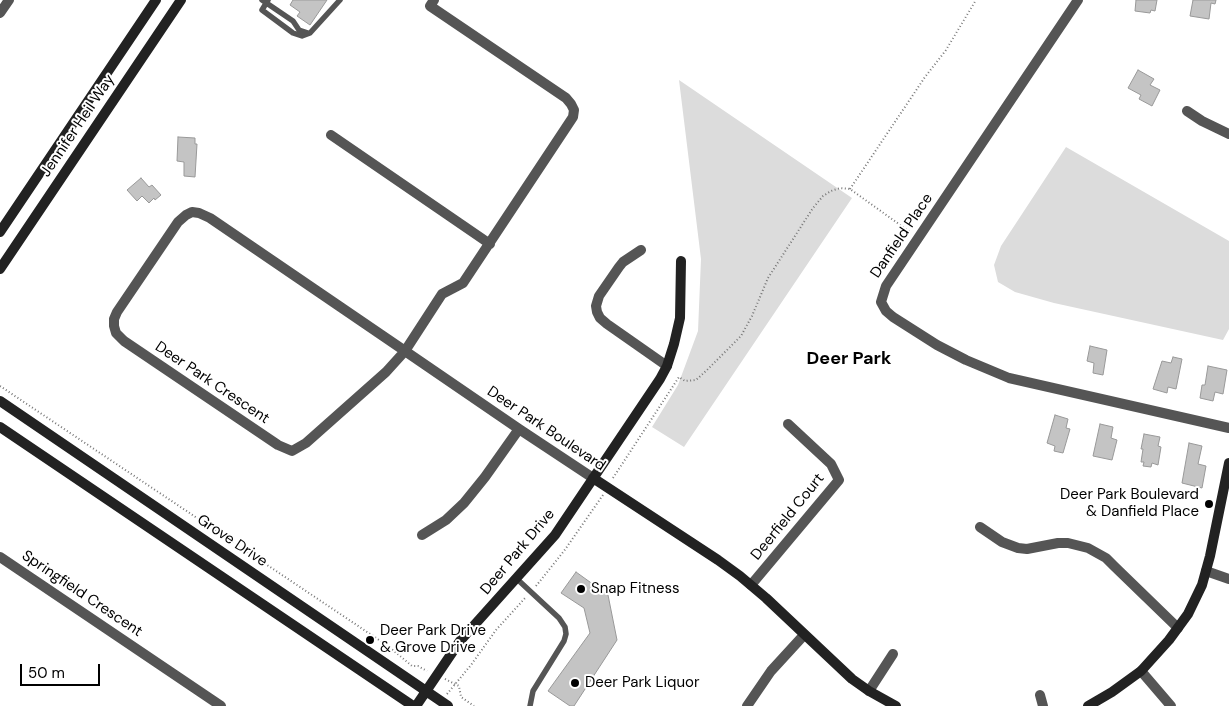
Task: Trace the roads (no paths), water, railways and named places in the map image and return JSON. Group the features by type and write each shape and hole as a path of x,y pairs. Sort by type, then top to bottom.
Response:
{"main road":[{"name":"Jennifer Heil Way","path":"0,232 156,0"},
{"name":"Jennifer Heil Way","path":"0,269 181,0"},
{"name":"Deer Park Drive","path":"416,706 460,641 555,535 660,379 667,366 680,318 681,261"},
{"name":"Grove Drive","path":"0,402 445,704"},
{"path":"0,427 412,706"},
{"path":"1088,706 1112,692 1141,671 1178,628 1196,599 1206,571 1229,463"},
{"name":"Deer Park Boulevard","path":"593,478 718,560 752,585 836,665 869,691 896,706"}],"street":[{"path":"0,14 9,0"},
{"path":"405,351 442,294 464,283 569,124 574,110 566,98 430,6 434,0"},
{"name":"Danfield Place","path":"1078,0 886,286 880,302 889,314 919,335 966,360 1023,382 1229,428"},
{"path":"1187,111 1202,122 1229,134"},
{"path":"331,135 490,244"},
{"name":"Deer Park Crescent","path":"192,212 181,218 117,312 114,319 116,333 124,341 278,445 292,451 306,443 386,372 405,351"},
{"name":"Deer Park Boulevard","path":"192,212 210,218 593,478"},
{"path":"640,250 618,267 599,296 596,306 597,312 600,318 607,324 667,366"},
{"name":"Deerfield Court","path":"752,585 839,480 831,464 788,424"},
{"path":"422,535 446,520 464,503 519,429"},
{"path":"980,527 1002,542 1018,548 1026,549 1058,543 1068,543 1088,548 1106,558 1178,628"},
{"name":"Springfield Crescent","path":"0,557 221,706"},
{"path":"1206,571 1229,579"},
{"path":"746,706 770,670 804,635"},
{"path":"869,691 893,654"},
{"path":"1141,671 1171,706"},
{"path":"1040,695 1043,706"}],"lane":[{"path":"310,33 299,30 293,22 265,1 262,10 298,36 302,36 310,33 340,0"},
{"path":"517,579 559,618 565,627 566,634 564,641 533,690 530,706"}],"place":[{"name":"Deer Park Boulevard & Danfield Place","path":"1209,504"},
{"name":"Snap Fitness","path":"581,589"},
{"name":"Deer Park Drive & Grove Drive","path":"370,640"},
{"name":"Deer Park Liquor","path":"575,683"}],"district":[{"name":"Deer Park","path":"849,359"}]}
